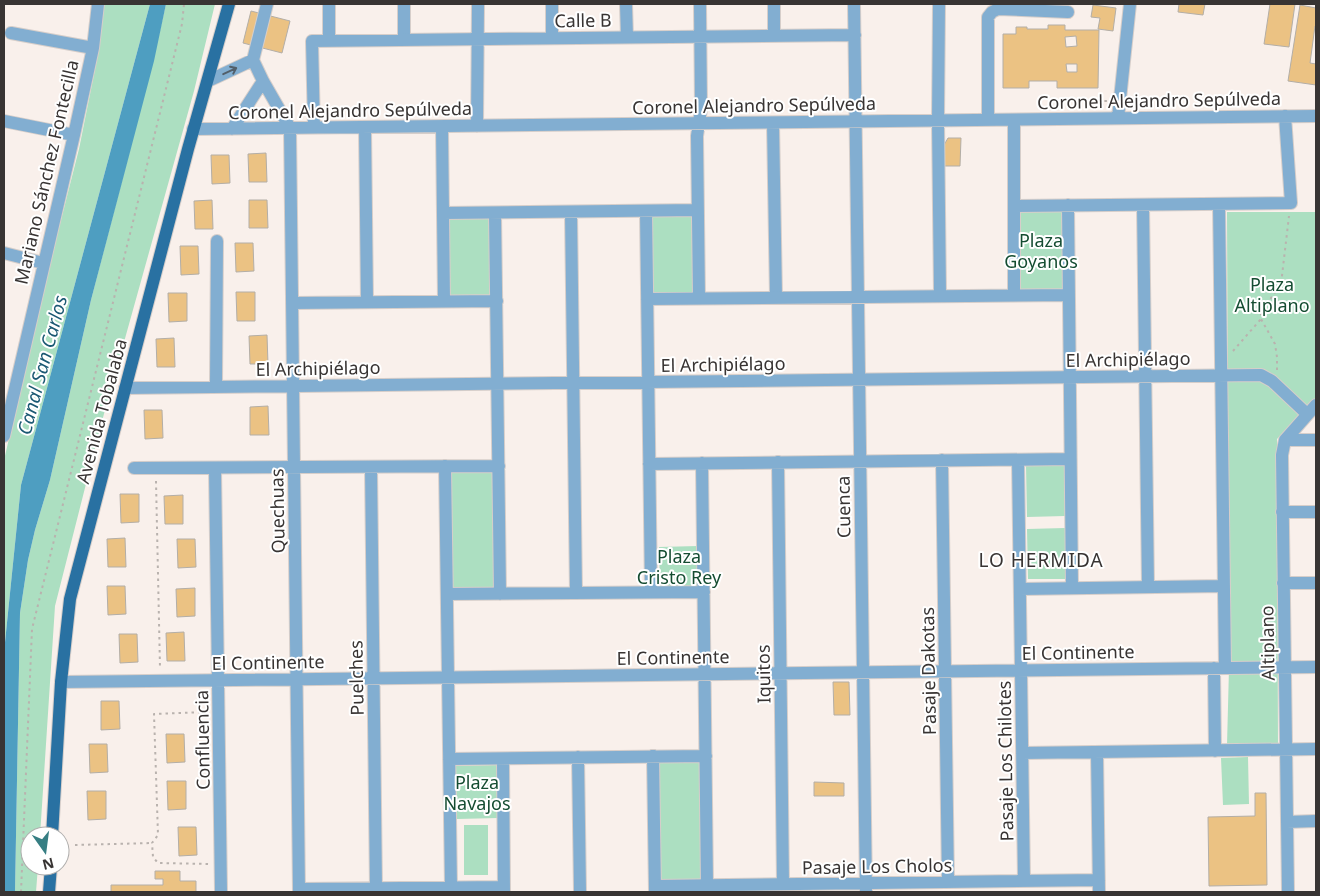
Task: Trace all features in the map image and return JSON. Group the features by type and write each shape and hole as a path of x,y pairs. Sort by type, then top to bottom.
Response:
{"main road":[{"name":"Avenida Tobalaba","path":"53,826 61,682 70,599 193,130 229,4"},
{"path":"50,892 51,876"}],"street":[{"name":"Mariano Sánchez Fontecilla","path":"4,436 93,48 98,4"},
{"path":"267,4 253,60 290,128"},
{"path":"329,4 329,41"},
{"path":"404,4 404,40"},
{"path":"477,126 478,4"},
{"path":"552,4 552,38"},
{"path":"626,4 627,37"},
{"path":"699,298 697,136 701,109 700,4"},
{"path":"774,4 774,36"},
{"name":"Cuenca","path":"854,4 865,888"},
{"path":"939,4 940,295"},
{"path":"1118,118 1130,4"},
{"path":"988,120 988,17 998,9 1068,12"},
{"path":"11,33 93,48"},
{"name":"Calle B","path":"314,128 312,41 855,35"},
{"path":"208,81 253,60"},
{"path":"232,129 263,80"},
{"path":"1015,206 1290,203 1285,116"},
{"name":"Coronel Alejandro Sepúlveda","path":"193,130 1316,116"},
{"path":"1014,120 1014,295"},
{"path":"4,121 74,135"},
{"path":"773,123 776,297"},
{"path":"442,126 444,302"},
{"path":"365,127 367,302"},
{"name":"Quechuas","path":"290,128 299,891"},
{"path":"1215,751 1224,586 1219,204"},
{"path":"1143,205 1148,587"},
{"path":"1068,206 1072,588"},
{"path":"646,210 651,592"},
{"path":"443,213 698,210"},
{"path":"571,212 576,593"},
{"path":"495,213 500,594"},
{"path":"216,387 217,241"},
{"path":"4,253 44,262"},
{"path":"647,298 1069,295"},
{"path":"292,303 497,301"},
{"name":"El Archipiélago","path":"125,388 1145,376 1221,369 1261,376 1272,381"},
{"path":"1272,381 1312,409 1285,440"},
{"path":"1285,440 1316,440"},
{"name":"Altiplano","path":"1285,440 1282,455 1282,512 1288,892"},
{"path":"650,464 1070,459"},
{"name":"Pasaje Dakotas","path":"942,460 948,882"},
{"name":"Pasaje Los Chilotes","path":"1018,460 1024,881"},
{"name":"Iquitos","path":"778,462 783,884"},
{"path":"702,464 707,885"},
{"path":"445,466 451,888"},
{"path":"134,468 499,466"},
{"name":"Puelches","path":"371,467 376,889"},
{"name":"Confluencia","path":"215,468 222,892"},
{"path":"1282,512 1316,512"},
{"path":"1283,583 1316,583"},
{"path":"1020,589 1224,586"},
{"path":"447,594 704,592"},
{"name":"El Continente","path":"61,682 1316,667"},
{"path":"1022,753 1316,750"},
{"path":"1097,752 1099,886"},
{"path":"653,756 655,889"},
{"path":"449,759 706,756"},
{"path":"299,891 451,888 504,890 503,758"},
{"path":"578,758 580,892"},
{"path":"1287,822 1316,821"},
{"name":"Pasaje Los Cholos","path":"655,889 707,885 783,884 865,888 948,882 1024,881 1099,886"}],"path":[{"path":"21,892 32,629 182,24 184,4"},
{"path":"1272,381 1277,372 1275,344 1261,319 1261,312 1281,284 1290,203"},
{"path":"1221,369 1238,343 1261,319"},
{"path":"156,468 160,680"},
{"path":"219,712 154,714 158,835 152,843 152,857 158,864 221,864"},
{"path":"75,845 152,843"}],"green space":[{"path":"103,4 150,4 21,485 4,652 4,460 47,275 79,149 96,64"},
{"path":"166,4 215,4 194,91 102,421 55,606 41,826 20,826 20,876 37,876 36,892 15,892 20,613 28,560 50,480 91,300"},
{"name":"Plaza Goyanos","path":"1018,209 1065,210 1065,291 1016,292"},
{"name":"Plaza Altiplano","path":"1227,212 1316,212 1316,399 1277,439 1278,744 1227,745 1229,668"},
{"path":"696,215 697,294 650,295 650,217"},
{"path":"493,218 494,296 447,297 445,219"},
{"path":"1065,465 1065,516 1027,517 1026,466"},
{"path":"494,470 495,589 453,590 450,473"},
{"path":"1065,528 1066,579 1028,579 1027,529"},
{"name":"Plaza Cristo Rey","path":"698,546 699,586 660,587 659,547"},
{"path":"1248,757 1249,804 1223,805 1221,758"},
{"path":"702,760 704,882 660,883 657,761"},
{"name":"Plaza Navajos","path":"497,765 498,818 457,819 456,766"},
{"path":"464,825 488,825 488,875 464,875"}],"water":[{"path":"150,4 166,4 154,61 91,300 50,480 28,560 20,613 15,892 4,892 4,652 21,485"}],"building":[{"path":"1179,4 1205,4 1203,15 1178,12"},
{"path":"1270,4 1295,4 1289,47 1264,44"},
{"path":"1093,5 1116,8 1113,31 1098,29 1100,18 1091,17"},
{"path":"1300,5 1316,8 1316,26 1310,63 1316,64 1316,85 1288,81"},
{"path":"251,11 290,21 282,53 243,43"},
{"path":"1048,25 1065,25 1065,30 1099,30 1098,88 1057,88 1057,81 1029,81 1029,88 1003,88 1003,34 1016,34 1016,27 1048,29","holes":["1076,36 1077,46 1066,47 1065,37","1066,64 1077,64 1077,72 1067,72"]},
{"path":"948,138 961,138 960,166 944,166 944,145"},
{"path":"266,153 267,182 249,182 248,154"},
{"path":"211,155 229,155 230,183 212,184"},
{"path":"212,200 213,229 195,229 194,201"},
{"path":"249,200 267,200 268,228 249,228"},
{"path":"235,243 253,243 254,271 236,272"},
{"path":"180,246 198,246 199,274 181,275"},
{"path":"236,292 255,292 255,321 237,321"},
{"path":"168,293 187,293 187,321 169,322"},
{"path":"267,335 268,364 250,364 249,336"},
{"path":"174,338 175,367 157,367 156,339"},
{"path":"268,406 269,435 250,435 250,407"},
{"path":"144,410 162,410 163,438 145,439"},
{"path":"120,494 139,494 139,522 121,523"},
{"path":"183,495 183,524 165,524 164,496"},
{"path":"125,538 126,567 108,567 107,539"},
{"path":"177,539 195,539 196,567 178,568"},
{"path":"107,586 125,586 126,614 108,615"},
{"path":"195,588 195,616 177,617 176,589"},
{"path":"184,632 185,661 167,661 166,633"},
{"path":"119,634 137,634 138,662 120,663"},
{"path":"833,682 849,682 850,715 834,715"},
{"path":"101,701 119,701 120,729 101,730"},
{"path":"166,734 184,734 185,762 167,763"},
{"path":"89,744 107,744 108,772 90,773"},
{"path":"167,781 186,781 186,809 168,810"},
{"path":"814,782 844,783 844,796 814,796"},
{"path":"87,791 106,791 106,819 88,820"},
{"path":"1255,793 1266,793 1267,885 1209,886 1208,817 1255,816"},
{"path":"178,827 196,827 197,855 179,856"},
{"path":"155,871 180,871 180,881 196,881 196,892 111,892 111,885 163,885 163,879 155,879"}],"district":[{"name":"LO HERMIDA","path":"1041,560"}],"water label":[{"name":"Canal San Carlos","path":"42,365"}]}
